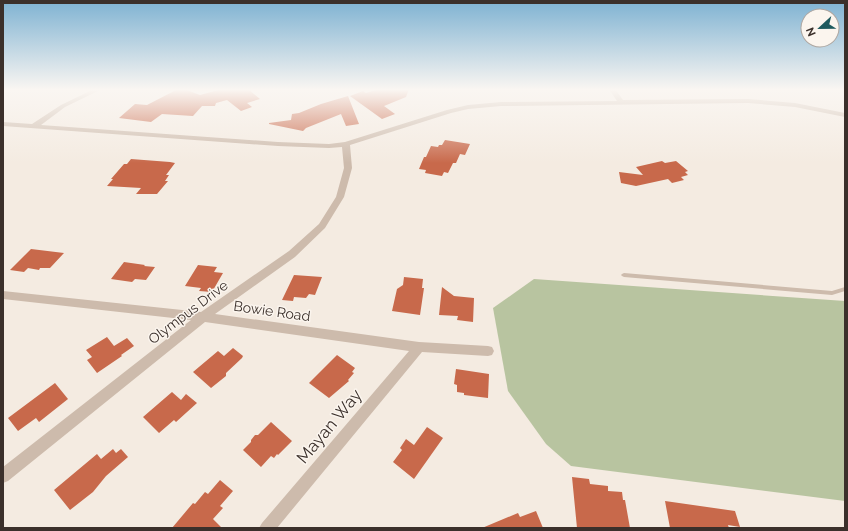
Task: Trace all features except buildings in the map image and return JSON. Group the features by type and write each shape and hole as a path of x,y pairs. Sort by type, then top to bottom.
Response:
{"street":[{"path":"34,126 52,114"},
{"path":"3,124 278,144 329,146 346,144 439,114"},
{"name":"Olympus Drive","path":"3,476 203,317 292,254 322,226 340,197 348,168 346,144"},
{"name":"Bowie Road","path":"3,296 203,317 419,347 488,351"},
{"name":"Mayan Way","path":"267,528 419,347"}],"lane":[{"path":"624,275 832,293 845,289"}],"green space":[{"path":"534,279 845,301 845,501 571,466 546,444 508,391 493,308"}]}
